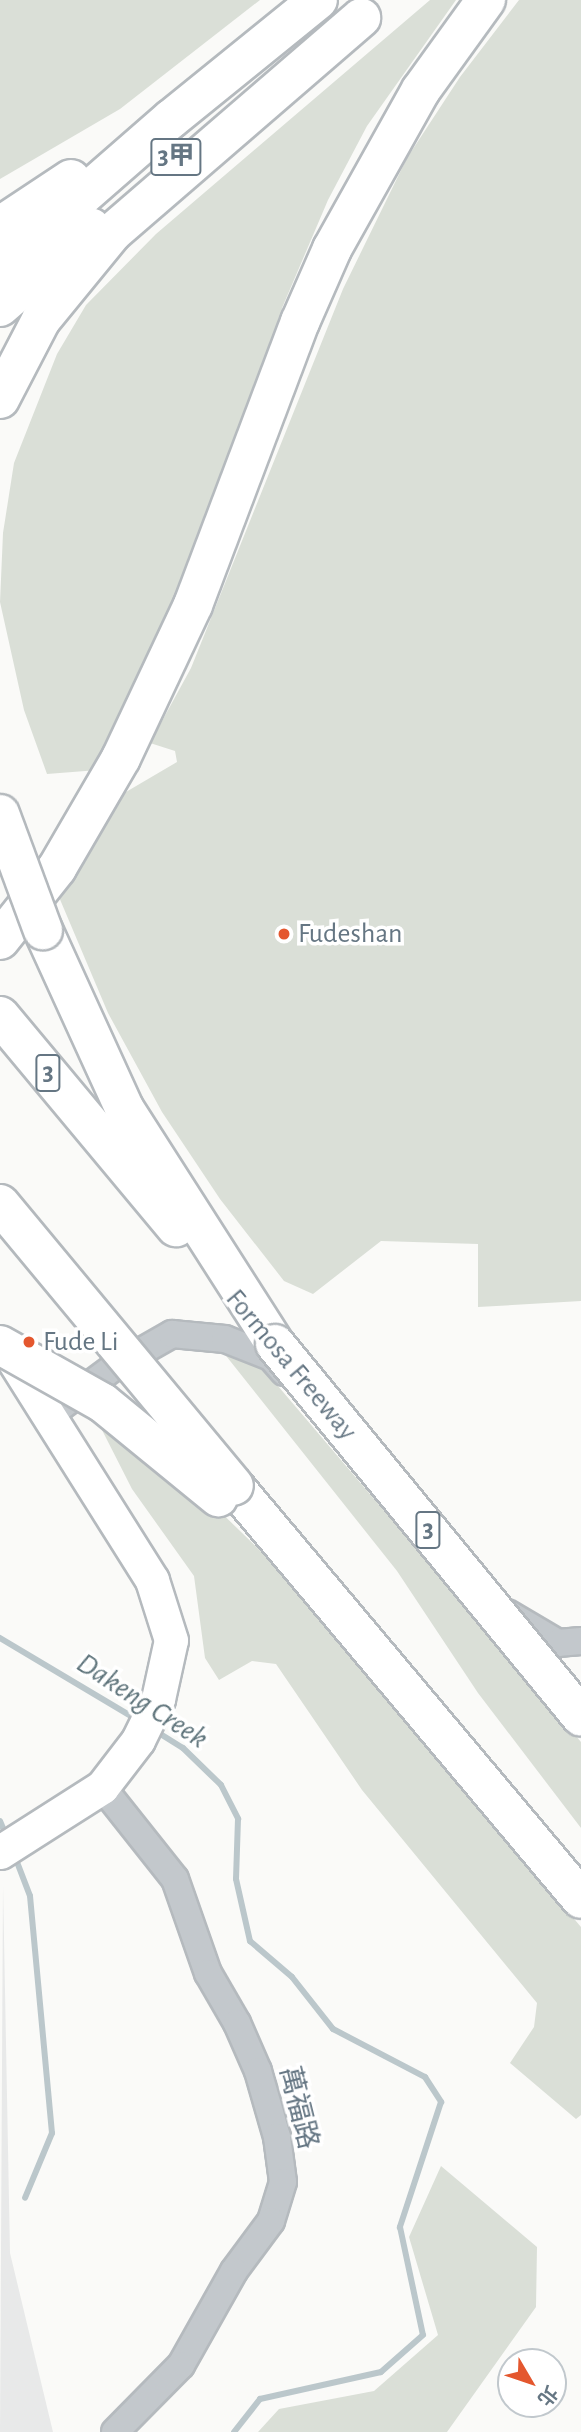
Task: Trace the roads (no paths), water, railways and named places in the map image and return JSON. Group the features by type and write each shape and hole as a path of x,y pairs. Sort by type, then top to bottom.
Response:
{"highway":[{"path":"0,226 52,194 294,0"},
{"name":"3甲","path":"0,268 171,119 318,0"},
{"path":"0,940 82,829 160,678 332,249 421,90 486,0"},
{"path":"0,399 41,320 113,232 371,9"},
{"name":"3甲","path":"0,307 178,155 371,9"},
{"path":"0,814 110,1119"},
{"name":"3","path":"0,1016 110,1119"},
{"name":"Formosa Freeway","path":"110,1119 275,1344 581,1716"},
{"path":"0,1204 226,1491 370,1653 581,1899"},
{"path":"0,1345 103,1404 226,1491"}],"main road":[{"path":"0,1339 152,1580 171,1640 158,1699 138,1740 102,1787 0,1852"}],"street":[{"path":"48,1416 114,1367 172,1334 225,1339 271,1357 461,1574 519,1623 558,1643 581,1641"},
{"name":"萬福路","path":"102,1787 175,1879 208,1973 237,2023 258,2071 277,2137 283,2182 271,2221 234,2271 181,2365 115,2432"}],"waterway":[{"name":"Dakeng Creek","path":"0,1638 136,1719"},
{"name":"Dakeng Creek","path":"154,1730 183,1748 221,1785 238,1819 236,1879 250,1941 292,1977 333,2029 425,2077 441,2102 400,2227 423,2335 381,2372 260,2399 234,2432"},
{"path":"0,1821 3,1828"},
{"path":"17,1862 30,1896 52,2133 25,2198"}],"place":[{"name":"Fudeshan","path":"284,934"},
{"name":"Fude Li","path":"29,1342"}]}
